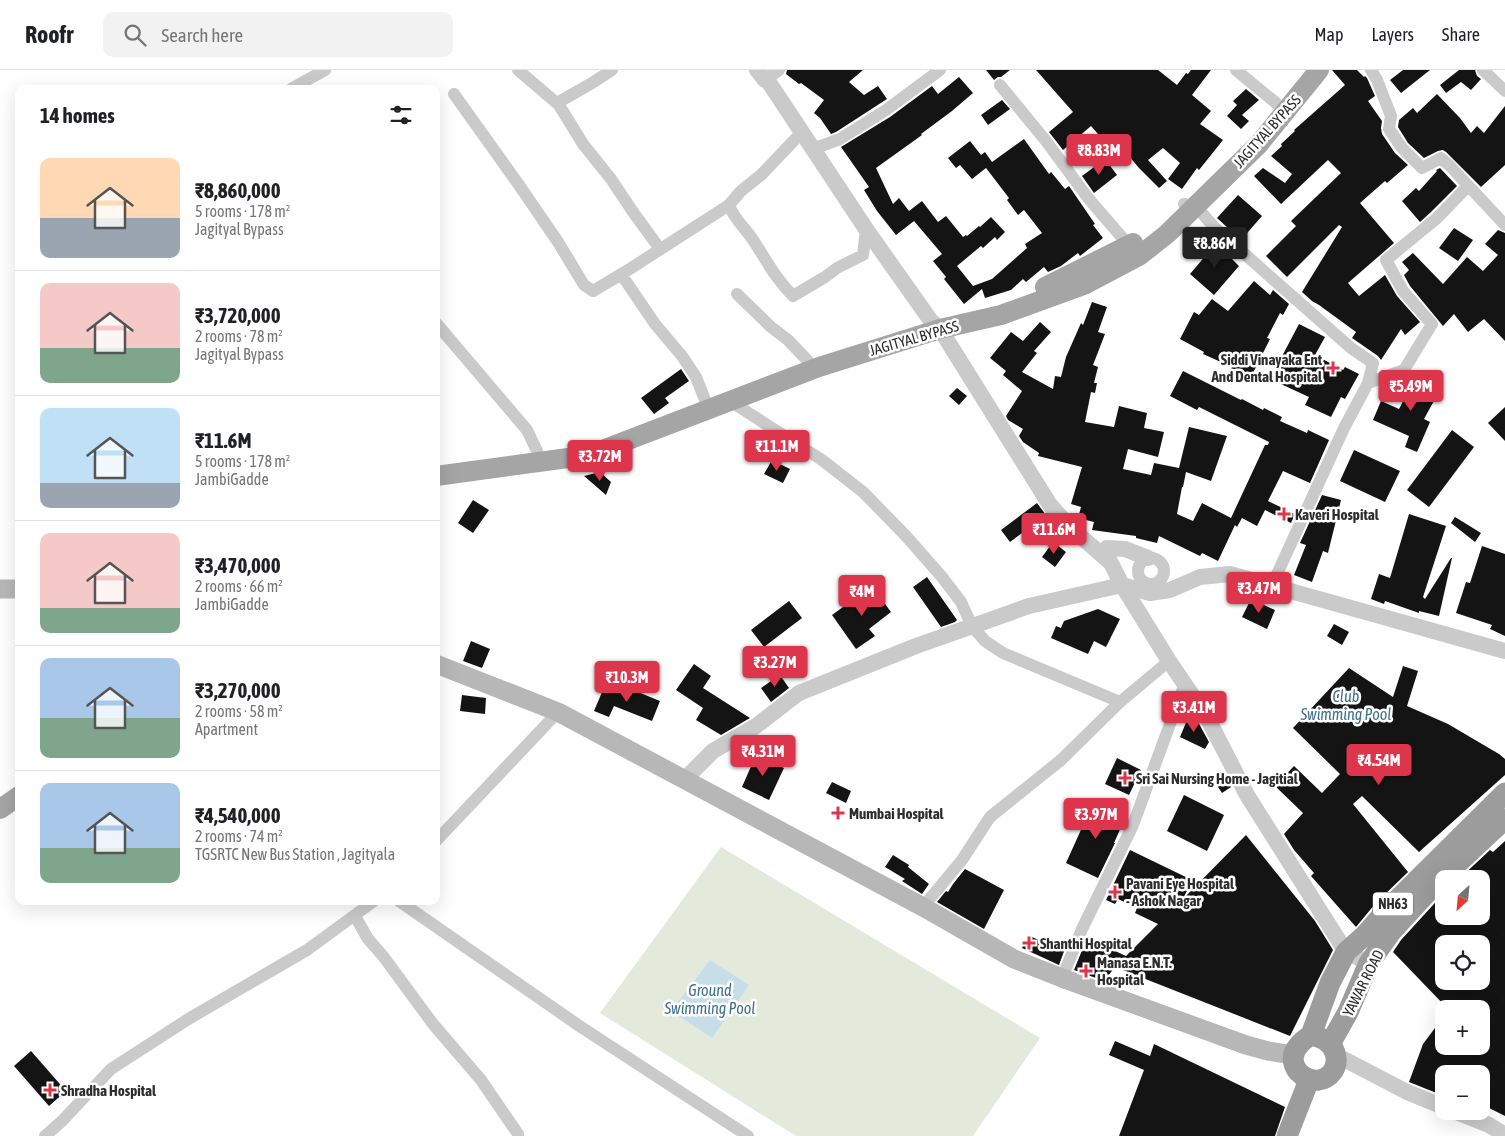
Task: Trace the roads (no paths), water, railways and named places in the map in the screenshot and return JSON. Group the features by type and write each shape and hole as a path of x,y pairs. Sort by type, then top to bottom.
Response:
{"highway":[{"name":"NH63","path":"1293,1055 1299,1044 1311,1035 1330,983 1346,952 1505,793"},
{"name":"YAWAR ROAD","path":"1333,1050 1369,963 1391,932 1432,886 1505,819"},
{"path":"1311,1035 1318,1036 1333,1050"},
{"name":"NH63","path":"1309,1080 1322,1079 1329,1076 1334,1070 1336,1063 1333,1050"},
{"path":"1287,1136 1309,1080 1301,1076 1296,1070 1293,1055"}],"main road":[{"name":"JAGITYAL BYPASS","path":"1190,205 1276,104 1302,70"},
{"name":"JAGITYAL BYPASS","path":"440,475 568,458 597,452 819,367 935,325 995,307 1134,251 1190,205 1258,144 1319,70"},
{"name":"JAGITYAL BYPASS","path":"440,467 588,442 869,338 935,325"},
{"path":"0,589 15,589"},
{"path":"440,666 558,712 685,779 1014,959 1246,1045 1293,1055"},
{"path":"0,808 15,799"}],"street":[{"path":"298,85 325,70"},
{"path":"518,70 558,103 583,144 611,179 660,249"},
{"path":"558,103 612,70"},
{"path":"761,75 779,70"},
{"path":"814,150 840,139 879,115 940,70"},
{"path":"1236,70 1276,104"},
{"path":"1371,70 1378,80 1391,116 1389,129 1402,148 1422,168 1441,158 1505,225"},
{"path":"1483,70 1505,91"},
{"path":"761,75 768,81 866,229 935,325 1050,505 1070,527 1111,563 1122,585 1169,661 1207,717 1246,794 1346,952 1369,963"},
{"path":"1000,85 1046,141 1088,198 1134,251"},
{"path":"454,94 520,185 584,285 593,291 729,205 802,132"},
{"path":"1368,383 1404,370 1432,324 1403,291 1386,260 1437,218 1468,186"},
{"path":"729,205 734,216 752,238 779,282 793,296 837,268 863,255 866,229"},
{"path":"1190,205 1351,348 1373,363 1368,383 1344,428 1272,585"},
{"path":"621,274 655,324 682,356 696,377 705,400"},
{"path":"736,294 771,327 788,340 808,361"},
{"path":"440,328 528,430 537,451"},
{"path":"730,401 822,460 863,492 906,536 942,578 960,602 972,626 985,641 1003,653 1120,702"},
{"path":"685,779 713,751 756,726 799,693 916,646 1029,606 1122,585 1148,588 1162,579 1164,570 1160,562 1152,558 1125,549 1107,548 1102,556"},
{"path":"1148,558 1140,563 1137,571 1139,579 1148,588 1150,593 1170,590 1200,578 1230,574 1505,652"},
{"path":"923,908 962,860 990,817 1061,760 1120,702 1169,661"},
{"path":"1062,978 1082,929 1133,825 1185,683"},
{"path":"440,838 558,712"},
{"path":"45,1136 62,1121 111,1069 190,1018 307,950 369,905"},
{"path":"405,905 573,1022 748,1136"},
{"path":"355,916 368,940 383,956 433,1024 481,1080 518,1134"},
{"path":"1333,1050 1407,1092 1435,1103"},
{"path":"1475,1120 1505,1135"}],"water":[{"name":"Ground Swimming Pool","path":"710,960 749,985 712,1038 671,1011"}],"place":[{"name":"Siddi Vinayaka Ent And Dental Hospital","path":"1333,368"},
{"name":"Kaveri Hospital","path":"1284,514"},
{"name":"Sri Sai Nursing Home - Jagitial","path":"1125,778"},
{"name":"Mumbai Hospital","path":"838,813"},
{"name":"Pavani Eye Hospital - Ashok Nagar","path":"1115,892"},
{"name":"Shanthi Hospital","path":"1029,943"},
{"name":"Manasa E.N.T. Hospital","path":"1086,971"},
{"name":"Shradha Hospital","path":"50,1090"}],"water label":[{"name":"Club Swimming Pool","path":"1346,705"}]}
